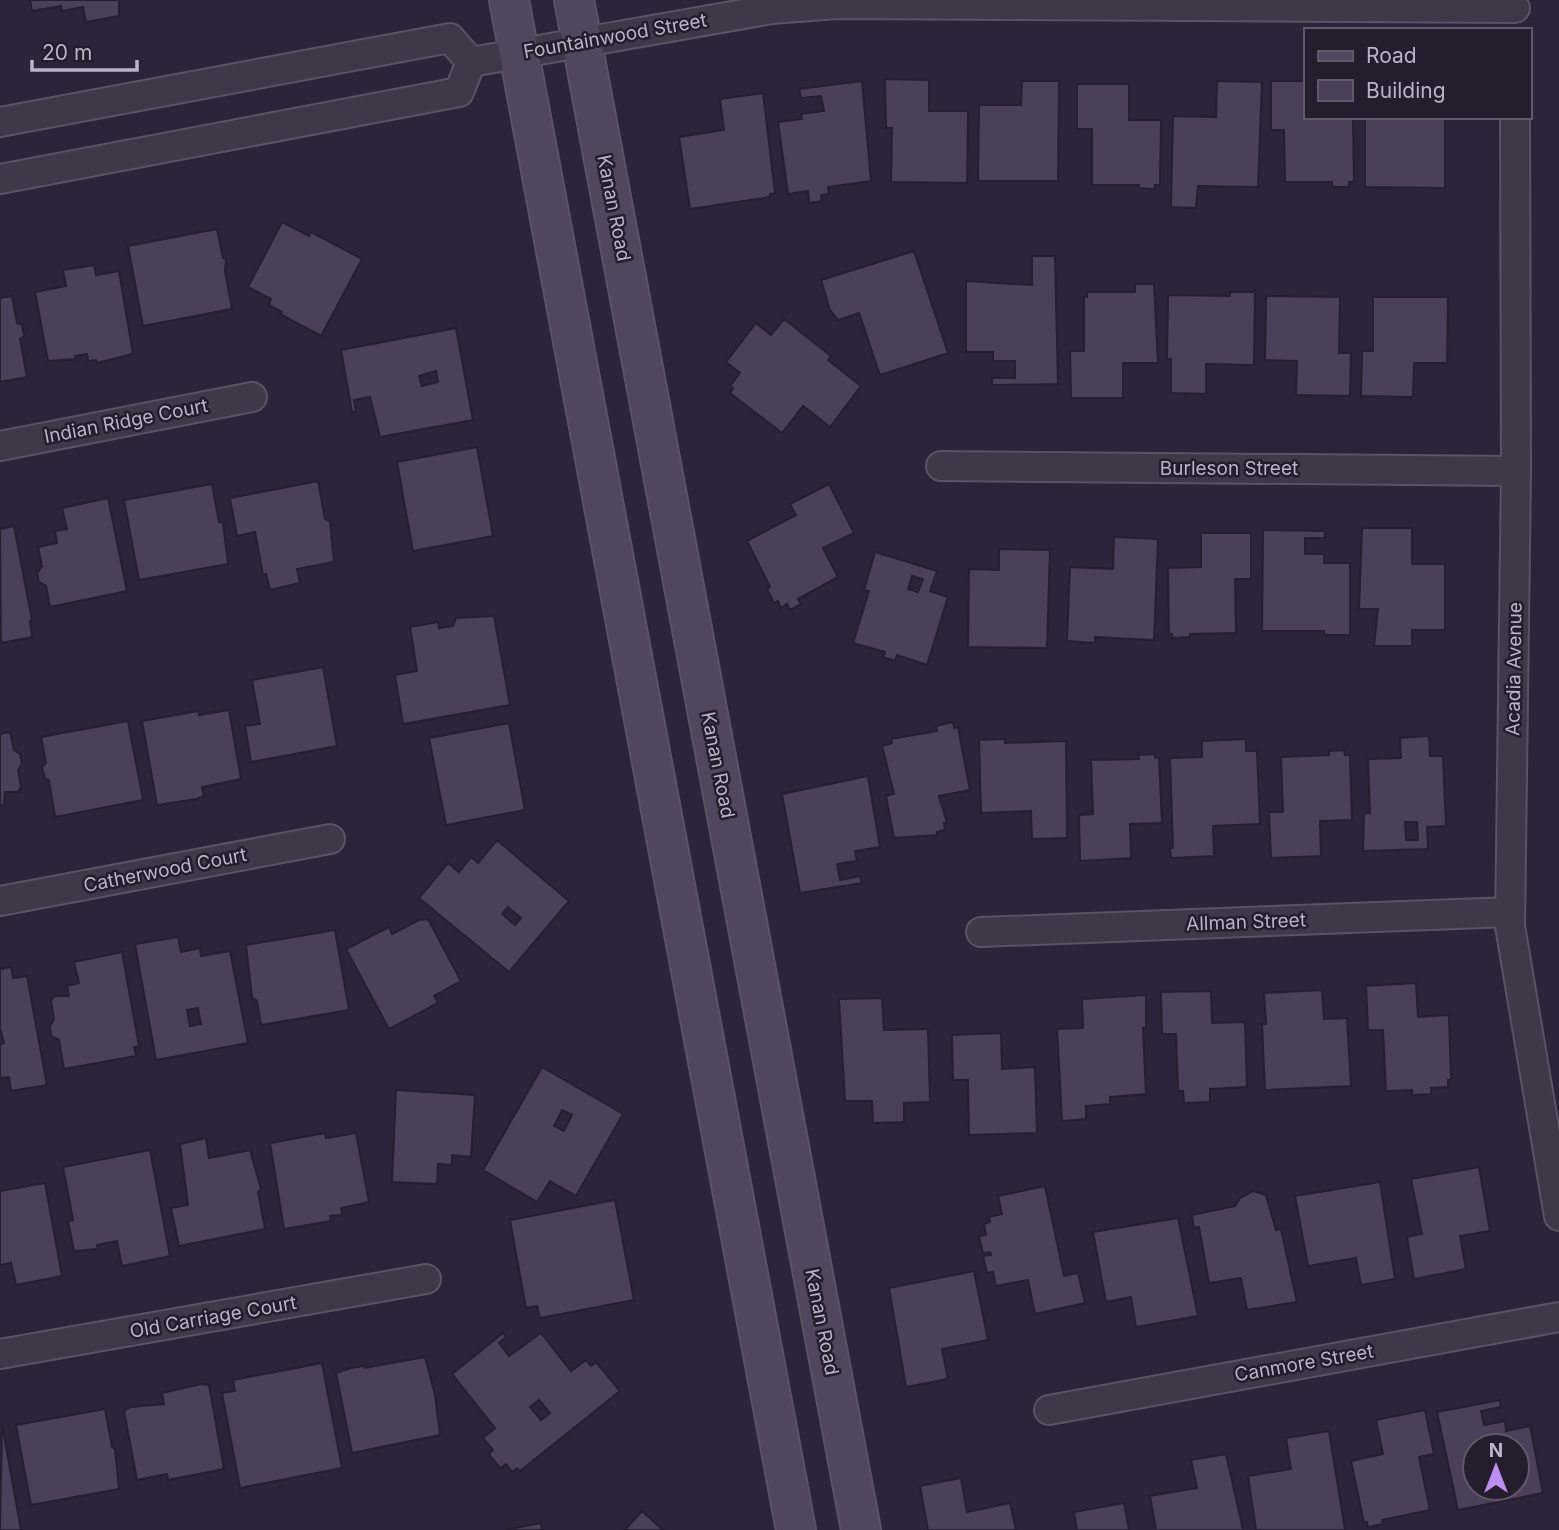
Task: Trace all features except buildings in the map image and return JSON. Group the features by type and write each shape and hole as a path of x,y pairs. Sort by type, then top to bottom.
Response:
{"main road":[{"path":"509,0 796,1530"},
{"name":"Kanan Road","path":"574,0 861,1530"}],"street":[{"name":"Fountainwood Street","path":"471,62 772,9 837,4 1515,12"},
{"path":"0,122 450,37 471,62 459,92 0,179"},
{"name":"Acadia Avenue","path":"1515,119 1516,471 1510,912 1550,1120 1559,1216"},
{"name":"Indian Ridge Court","path":"0,446 252,397"},
{"name":"Burleson Street","path":"941,466 1516,471"},
{"name":"Catherwood Court","path":"0,901 330,839"},
{"name":"Allman Street","path":"981,932 1510,912"},
{"name":"Old Carriage Court","path":"0,1354 426,1279"},
{"name":"Canmore Street","path":"1049,1410 1559,1317"}]}
